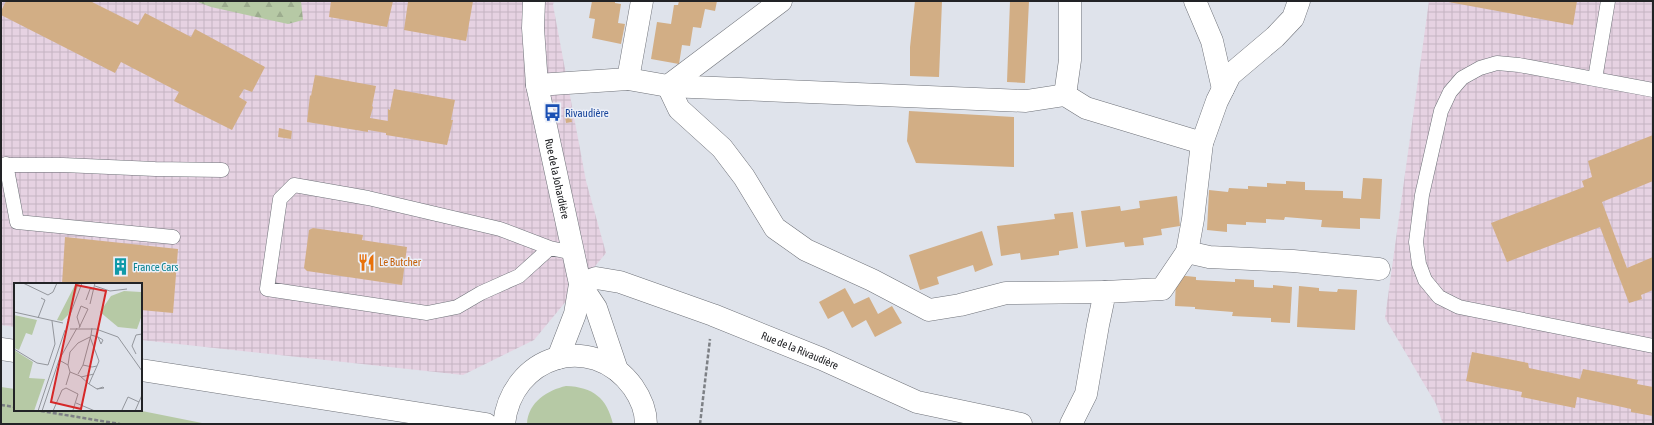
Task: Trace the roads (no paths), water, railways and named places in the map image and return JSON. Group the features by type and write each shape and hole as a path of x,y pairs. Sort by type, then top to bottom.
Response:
{"street":[{"name":"Rue de la Johardière","path":"534,1 533,28 537,85 573,254 580,284 596,308 617,370"},
{"path":"628,79 642,1"},
{"path":"668,86 781,1"},
{"path":"1065,95 1070,60 1070,1"},
{"path":"1196,1 1212,41 1223,89"},
{"path":"668,86 679,109 722,148 744,177 775,228 806,250 872,280 929,310 960,305 1006,293 1105,292 1162,289 1187,252 1193,219 1202,143 1223,89 1230,75 1275,37 1293,18 1299,1"},
{"path":"537,85 628,79 668,86 1026,101 1065,95 1086,108 1202,143"},
{"path":"1187,252 1209,257 1292,261 1378,269"},
{"name":"Rue de la Rivaudière","path":"580,284 596,278 620,282 713,315 822,359 917,402 1021,424"},
{"name":"Rue de la Johardière","path":"558,358 575,314 580,284"},
{"path":"1071,424 1086,394 1105,292"},
{"path":"1,349 14,351"},
{"path":"504,424 508,400 523,378 533,369 545,362 570,356 588,357 606,363 617,370 628,380 637,392 646,424"},
{"path":"142,370 486,424"}],"lane":[{"path":"1595,79 1608,1"},
{"path":"1653,90 1519,65 1497,63 1480,68 1462,78 1450,92 1441,111 1422,195 1416,242 1419,264 1425,280 1439,296 1459,307 1653,346"},
{"path":"173,237 17,222 3,164 222,170"},
{"path":"550,248 519,276 480,293 458,307 426,313 267,289 280,199 294,185 368,198 500,229 550,248 573,254"}],"place":[{"name":"Rivaudière","path":"552,113"},
{"name":"Le Butcher","path":"366,262"},
{"name":"France Cars","path":"120,267"}]}
